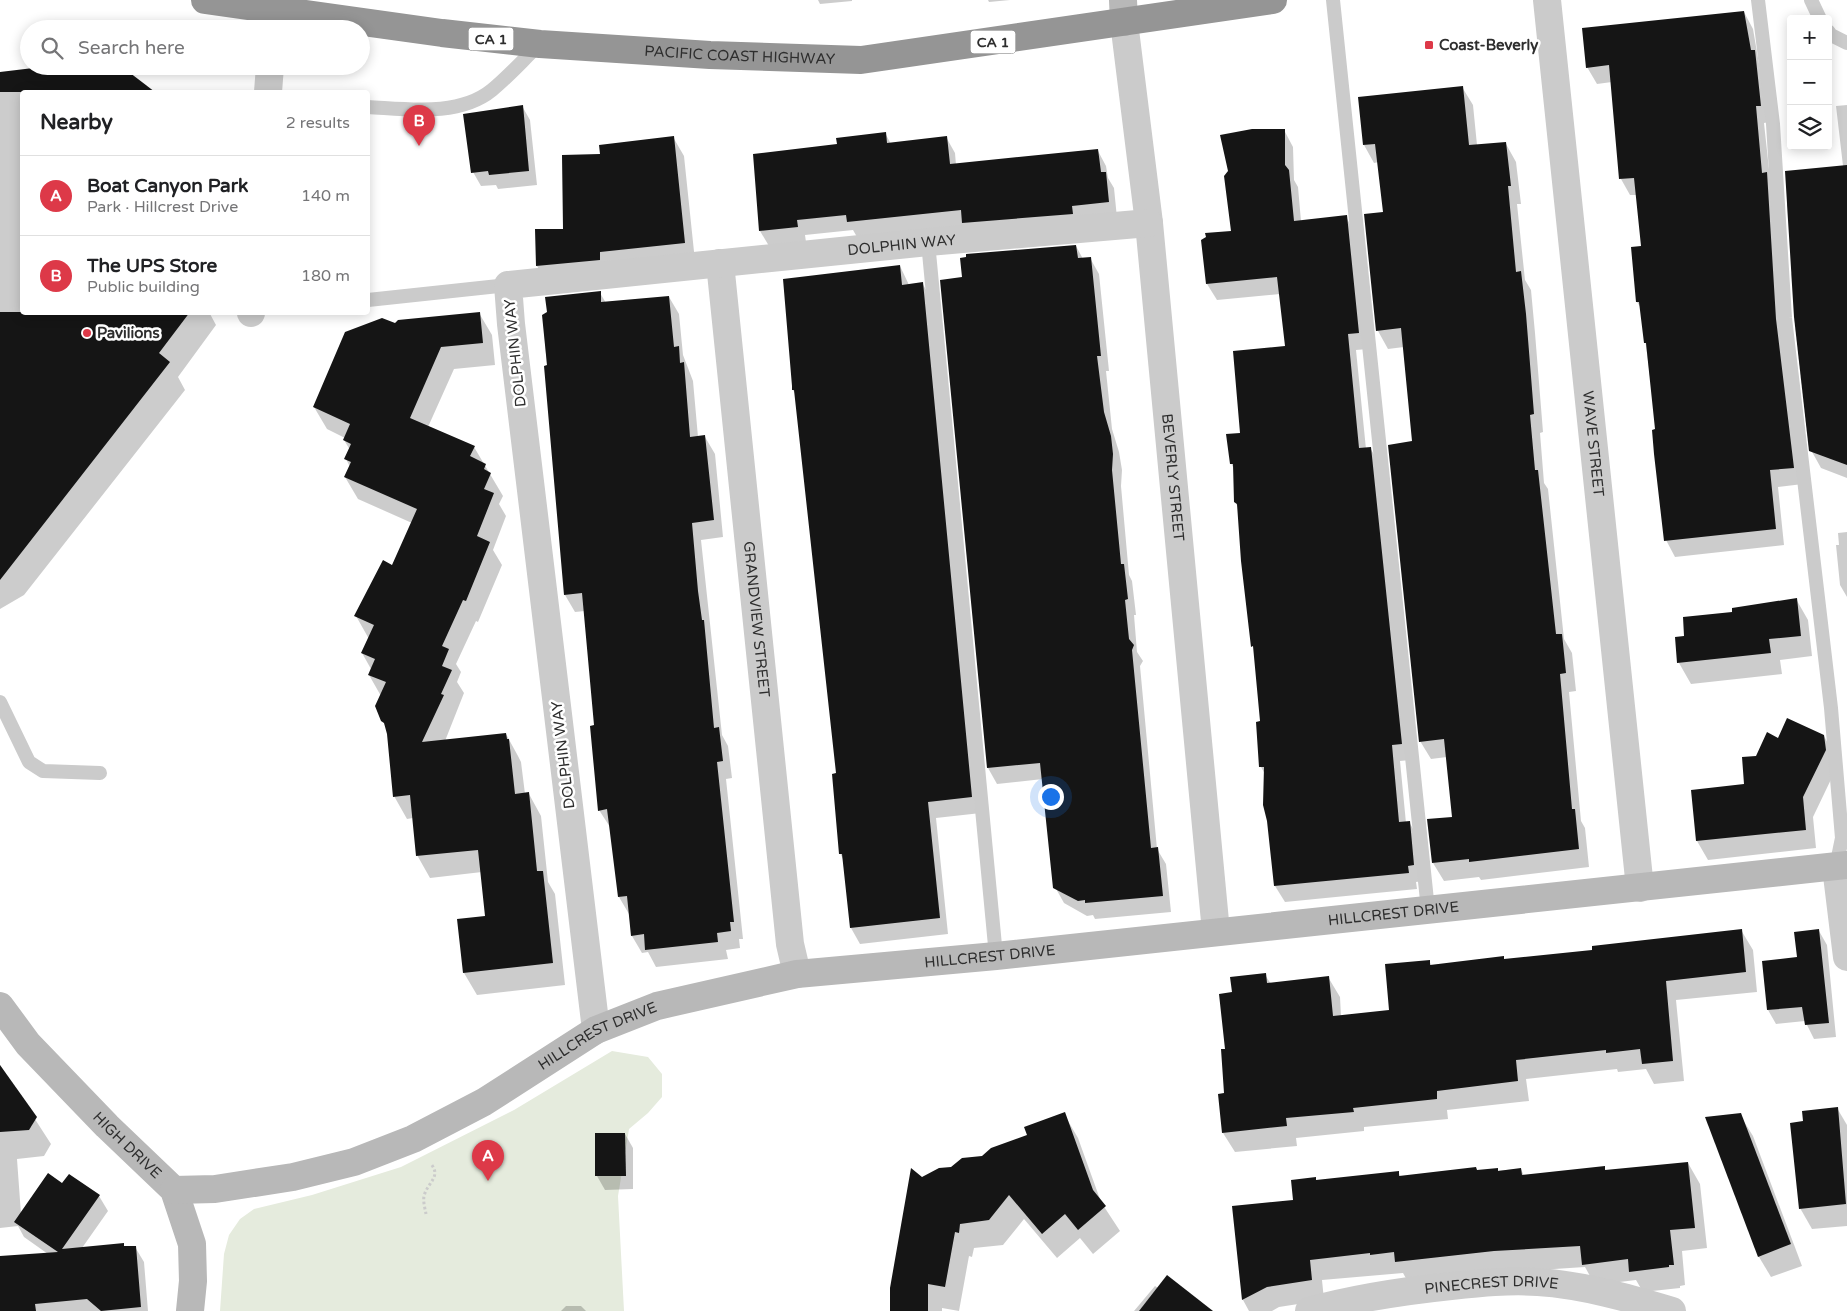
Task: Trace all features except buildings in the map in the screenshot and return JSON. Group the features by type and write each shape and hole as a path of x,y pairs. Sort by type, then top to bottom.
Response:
{"highway":[{"name":"PACIFIC COAST HIGHWAY","path":"204,0 271,19"},
{"name":"PACIFIC COAST HIGHWAY","path":"370,27 540,44 710,55 861,60 1123,11 1273,0"}],"street":[{"name":"WAVE STREET","path":"1547,0 1640,888"},
{"name":"BEVERLY STREET","path":"1123,11 1149,223 1216,932"},
{"path":"268,90 269,75"},
{"name":"DOLPHIN WAY","path":"596,1030 512,334 508,285 720,262 1149,223"},
{"name":"GRANDVIEW STREET","path":"720,262 790,944 797,974"},
{"name":"HILLCREST DRIVE","path":"174,1190 215,1189 293,1178 354,1162 413,1139 484,1102 596,1030 657,1006 797,974 996,956 1842,866"},
{"path":"1842,866 1847,957"},
{"name":"HIGH DRIVE","path":"0,1006 28,1044 107,1126 174,1190 192,1244 193,1281 190,1311"},
{"name":"PINECREST DRIVE","path":"1309,1311 1342,1302 1390,1293 1503,1281 1539,1282 1576,1287 1625,1297 1672,1311"}],"lane":[{"path":"1333,0 1428,910"},
{"path":"1758,0 1773,124 1785,318 1832,718 1842,838 1842,866"},
{"path":"1811,0 1818,15"},
{"path":"1832,36 1847,43"},
{"path":"370,107 426,110 467,103 490,91 540,44"},
{"path":"928,242 996,956"},
{"path":"370,300 508,285"},
{"path":"0,702 29,762 43,771 100,774"}],"path":[{"path":"413,1139 435,1168 435,1177 424,1193 426,1214"}],"shaded area":[{"path":"612,1051 648,1057 662,1074 662,1097 648,1113 629,1129 618,1196 624,1311 220,1311 224,1254 229,1235 240,1219 254,1209 312,1195 401,1167 514,1110"}],"place":[{"name":"Coast-Beverly","path":"1429,45"},
{"name":"The UPS Store","path":"419,146"},
{"name":"Pavilions","path":"87,333"},
{"name":"Boat Canyon Park","path":"488,1181"}]}
